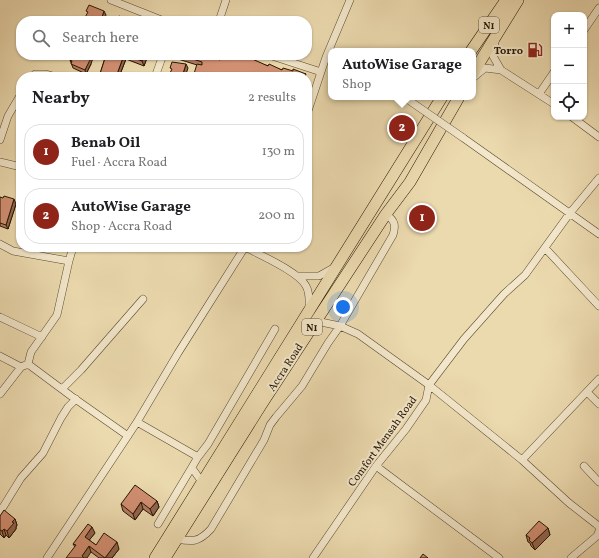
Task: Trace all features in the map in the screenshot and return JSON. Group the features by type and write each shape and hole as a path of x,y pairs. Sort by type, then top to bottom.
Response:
{"highway":[{"name":"N1","path":"476,68 495,38 513,1"},
{"name":"N1","path":"474,48 513,1"},
{"name":"Accra Road","path":"155,558 440,100"},
{"name":"Accra Road","path":"165,558 263,402 386,214 410,182 457,100"}],"street":[{"path":"111,0 130,4 154,16"},
{"path":"221,16 226,0"},
{"path":"333,48 350,0"},
{"path":"587,26 599,8"},
{"path":"495,38 493,56 501,70"},
{"path":"157,72 161,60"},
{"path":"284,60 321,72"},
{"path":"312,99 321,72 328,60"},
{"path":"476,75 485,68 501,70 551,102"},
{"path":"539,94 551,76"},
{"path":"408,100 599,234"},
{"path":"0,140 8,116 16,102"},
{"path":"576,120 599,137"},
{"path":"1,164 16,166"},
{"path":"429,385 464,339 504,294 525,275 570,213 599,178"},
{"path":"177,540 196,541 211,529 264,440 270,425 302,386 340,326 393,235 396,227 394,221 386,214"},
{"path":"0,244 16,251"},
{"path":"545,248 599,306"},
{"path":"19,252 69,260"},
{"path":"28,364 31,352 56,314 71,252"},
{"path":"47,558 137,422 178,352 242,252"},
{"path":"254,252 298,276 306,285 309,294 309,309"},
{"path":"298,276 319,276 335,267"},
{"path":"63,388 86,365 143,299"},
{"path":"0,317 42,337"},
{"path":"316,321 340,326 358,334 429,385 522,460 569,503 599,527"},
{"path":"158,524 198,457 208,444 275,329"},
{"path":"0,356 21,367"},
{"path":"28,364 128,436"},
{"path":"1,392 21,367 28,364"},
{"path":"522,460 599,379"},
{"name":"Comfort Mensah Road","path":"313,558 376,466 406,429 426,400 429,385"},
{"path":"587,392 599,404"},
{"path":"0,512 21,478 42,453 68,407 76,399"},
{"path":"137,422 198,457"},
{"path":"376,466 498,558"},
{"path":"584,466 599,482"},
{"path":"192,468 202,482"},
{"path":"571,558 597,536 599,531"}],"building":[{"path":"89,5 104,11 102,16 86,16 88,12 86,11"},
{"path":"70,60 90,60 85,70 71,64 72,61"},
{"path":"104,60 122,60 118,72 101,72"},
{"path":"196,60 254,60 282,70 283,68 293,71 293,69 301,72 195,72 197,64 202,65 202,62"},
{"path":"172,62 186,64 184,72 170,72 172,69 170,68"},
{"path":"4,196 14,199 6,225 0,223 0,197 3,198"},
{"path":"135,485 157,501 150,509 141,502 133,514 121,504"},
{"path":"4,510 15,519 12,522 14,523 7,531 4,529 2,531 0,530 0,516"},
{"path":"539,521 548,528 532,543 529,540 530,538 526,535"},
{"path":"88,524 92,527 85,537 96,545 104,533 117,542 105,558 89,546 82,556 84,558 66,558 76,545 73,544"},
{"path":"423,554 428,558 420,558"}],"place":[{"name":"Torro","path":"535,50"},
{"name":"AutoWise Garage","path":"402,128"},
{"name":"Benab Oil","path":"422,218"}]}
